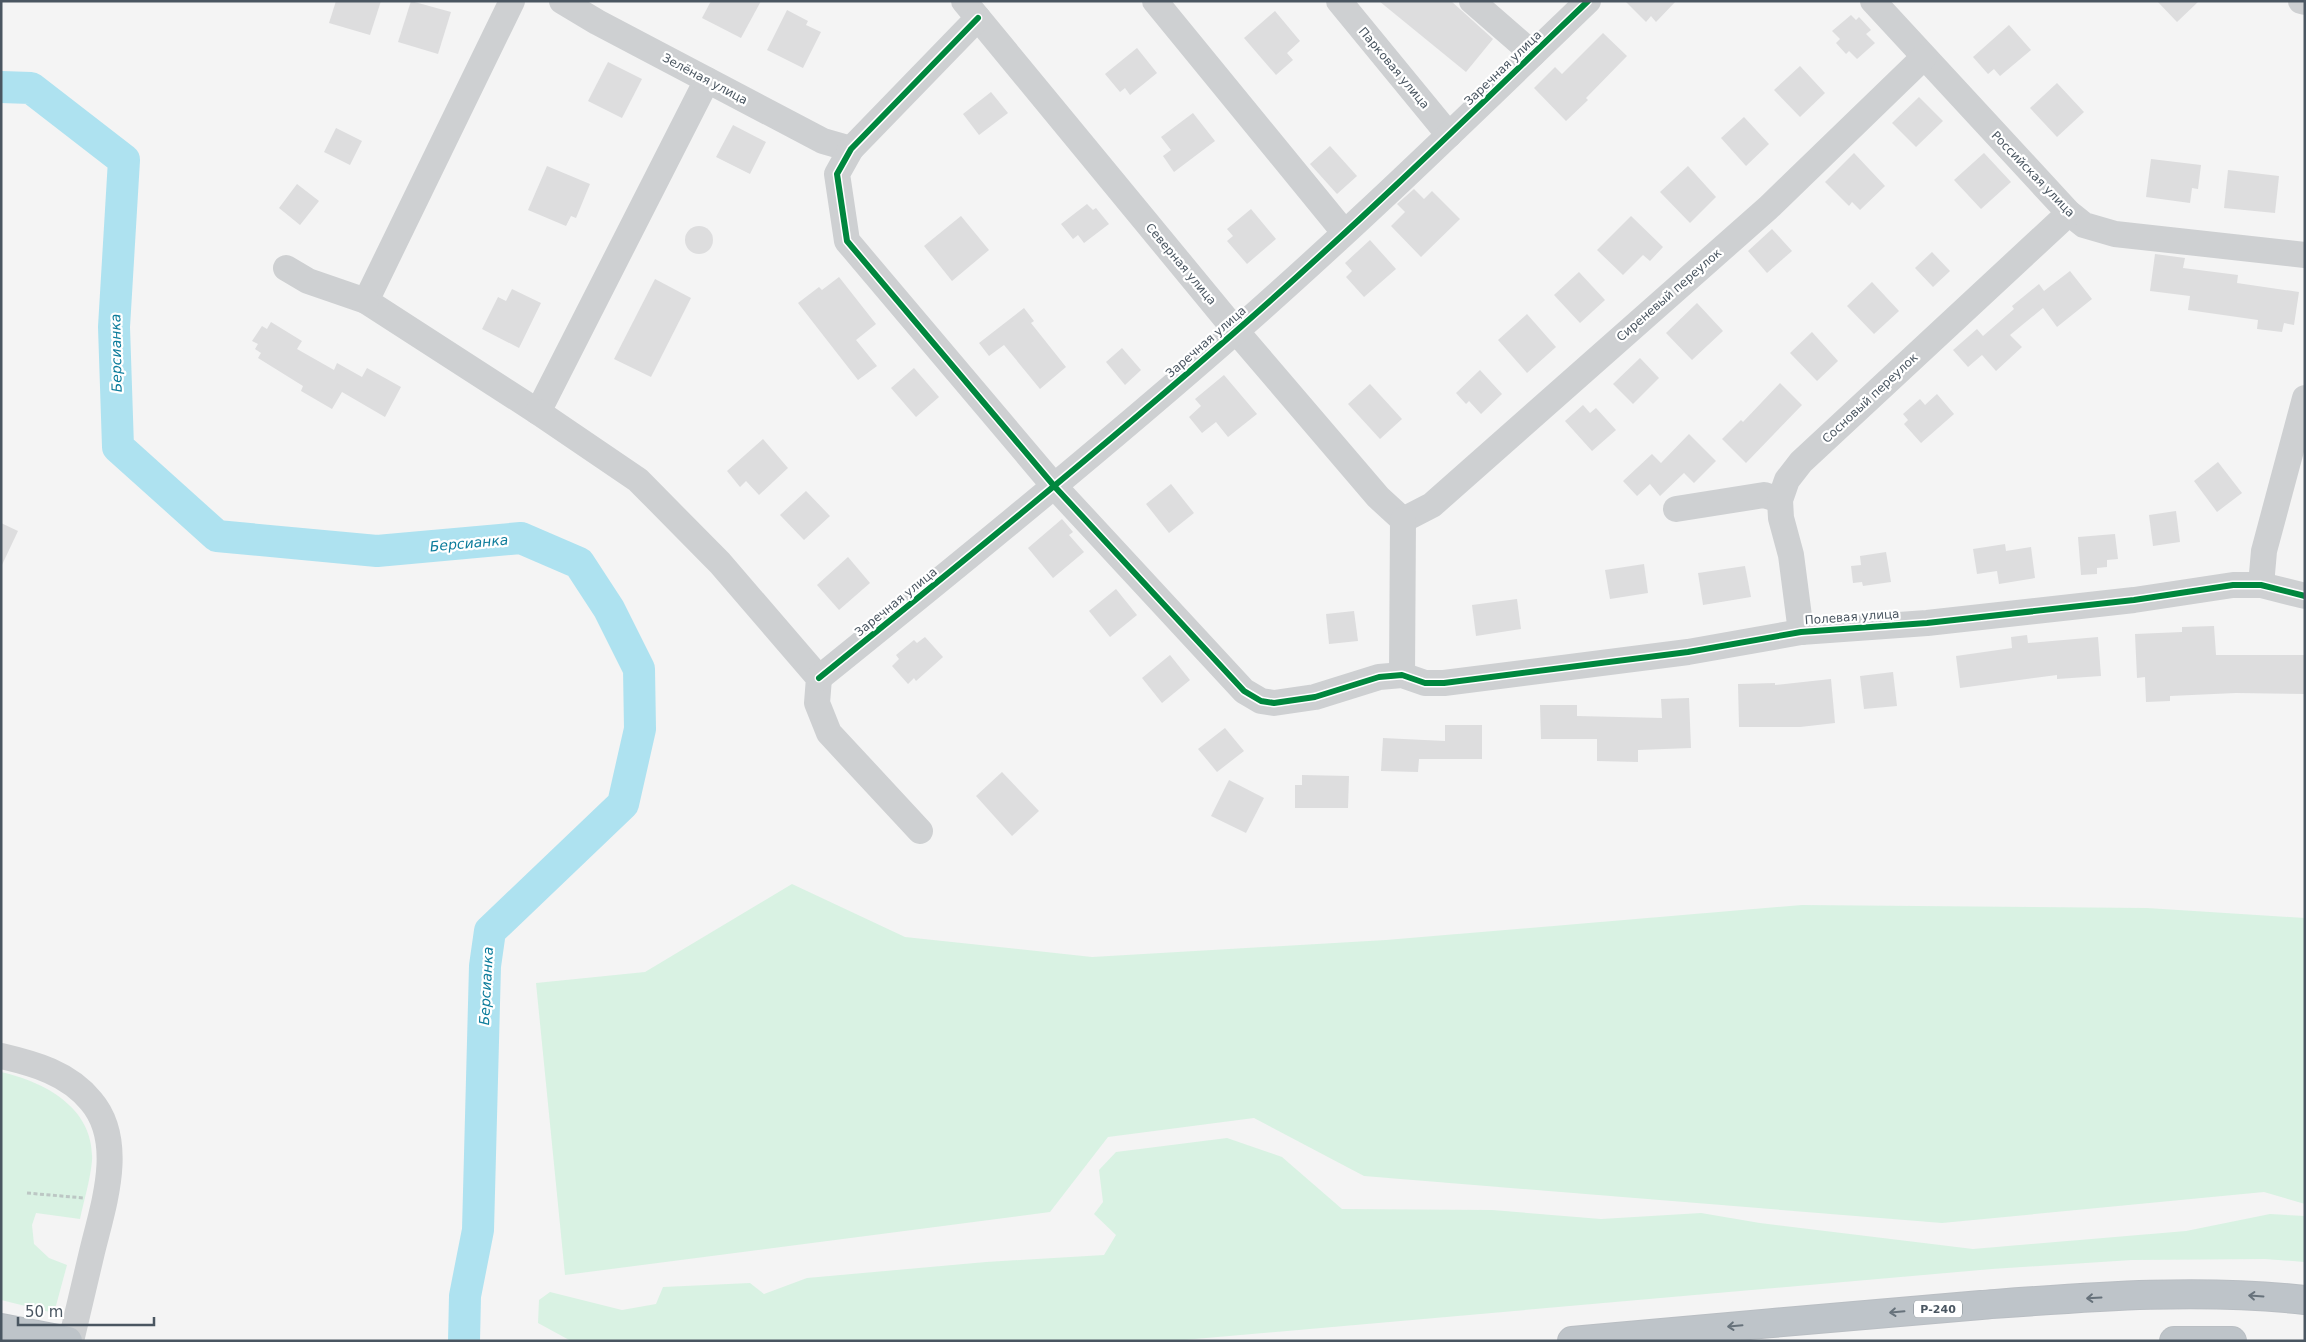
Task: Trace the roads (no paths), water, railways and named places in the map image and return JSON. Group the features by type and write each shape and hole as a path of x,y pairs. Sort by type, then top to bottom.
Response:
{"highway":[{"name":"Р-240","path":"1572,1341 1952,1308 2140,1295 2216,1293 2305,1300"},
{"path":"1,1328 70,1341"},
{"path":"2174,1341 2232,1341"}],"street":[{"path":"366,301 512,1"},
{"name":"Зелёная улица","path":"562,1 597,22 823,141 851,149"},
{"path":"1155,1 1344,232"},
{"name":"Парковая улица","path":"1339,1 1449,135"},
{"path":"1472,1 1533,54"},
{"name":"Заречная улица","path":"819,678 1055,487 1236,331 1449,135 1588,1"},
{"name":"Российская улица","path":"1873,1 2069,213 2084,225 2115,234 2305,255"},
{"path":"971,10 851,149 837,174 847,240 1055,487 1244,691 1261,701 1290,702 1315,697 1379,676 1402,675 1403,520"},
{"name":"Северная улица","path":"971,10 1236,331 1378,497 1403,520"},
{"name":"Сиреневый переулок","path":"1403,520 1432,505 1768,208 1924,57"},
{"path":"538,412 707,80"},
{"name":"Сосновый переулок","path":"1801,632 1791,555 1781,518 1780,500 1787,480 1801,462 2069,213"},
{"path":"286,268 308,281 366,301 538,412 638,480 720,563 819,678 817,703 829,733 920,831"},
{"path":"2261,585 2264,551 2305,398"},
{"path":"1676,509 1764,495 1780,500"},
{"name":"Полевая улица","path":"1402,675 1425,682 1444,683 1688,652 1801,632 1927,623 2134,600 2234,585 2261,585 2305,596"},
{"path":"1,1056 46,1068 73,1084 92,1101 104,1121 108,1141 109,1167 99,1223 70,1341"},
{"path":"1,1322 30,1333"}],"waterway":[{"name":"Берсианка","path":"1,87 31,88 124,160 114,327 118,447 217,536 377,551 521,538 579,563 609,609 639,669 640,729 623,804 490,931 485,966 478,1230 465,1296 464,1341"}]}
